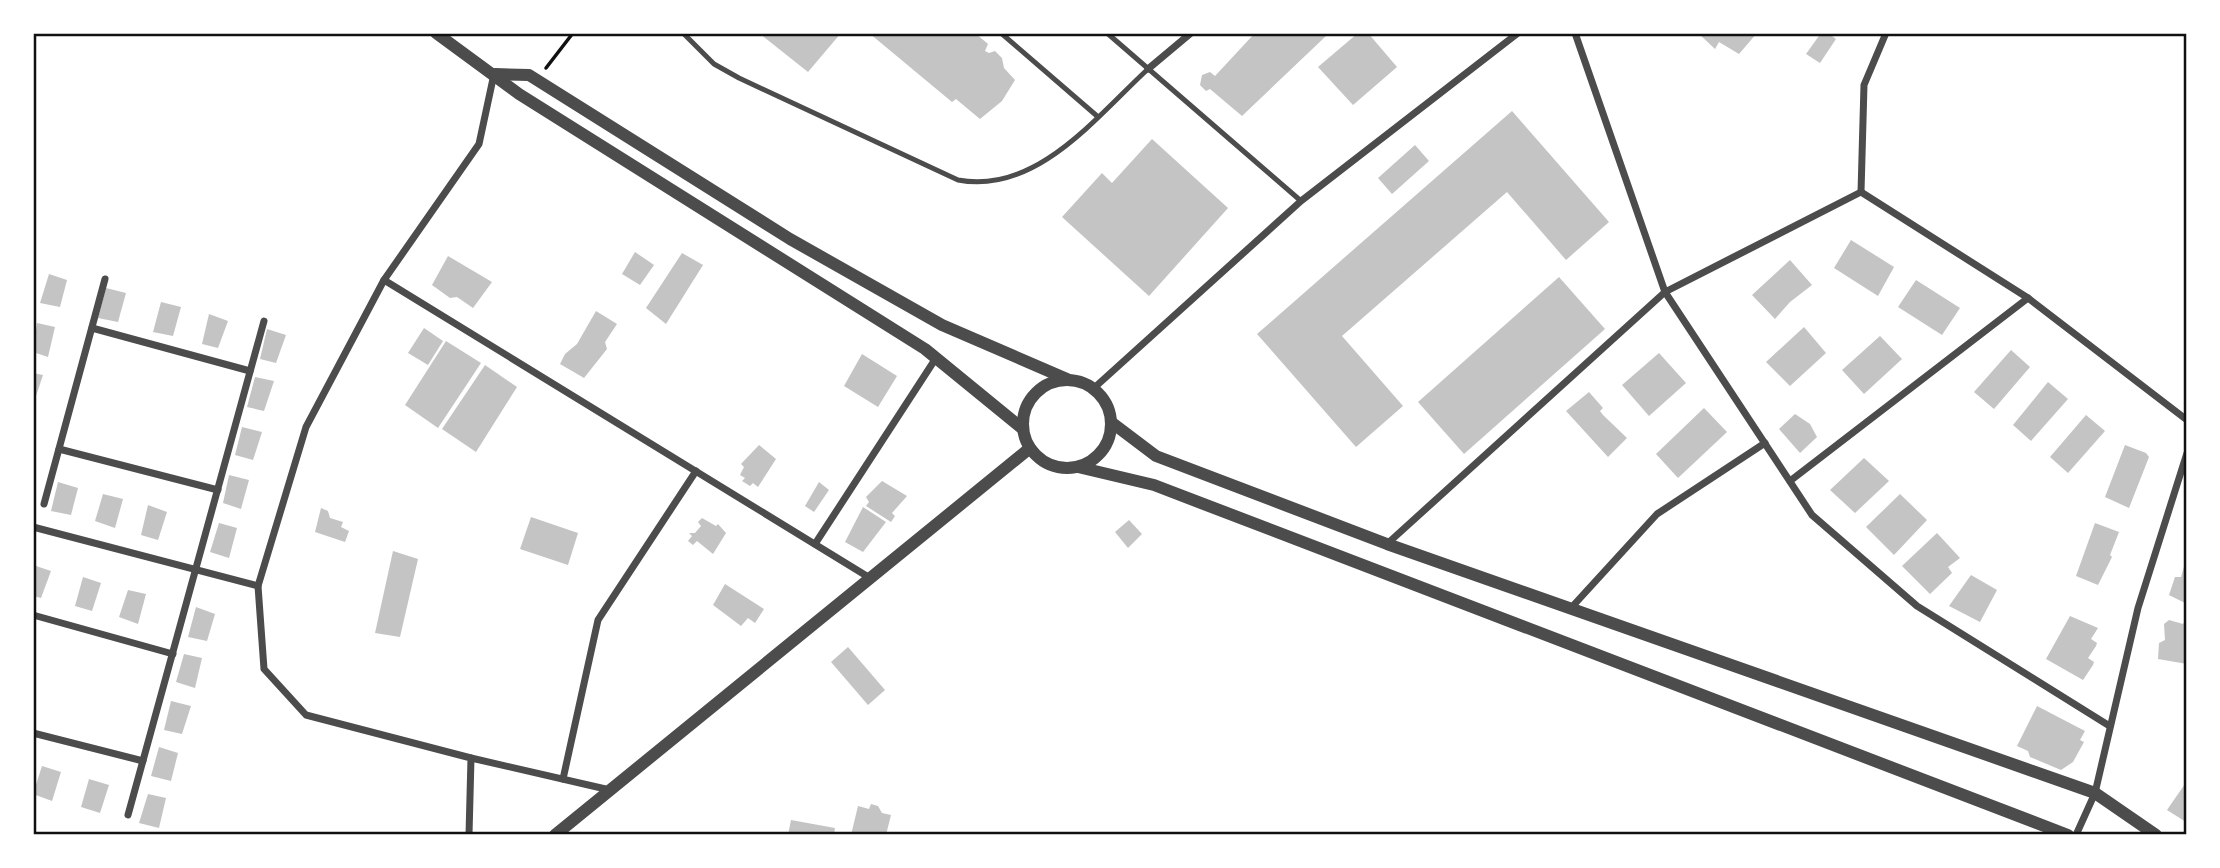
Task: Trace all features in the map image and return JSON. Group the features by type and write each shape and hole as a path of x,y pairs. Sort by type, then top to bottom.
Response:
{"street":[{"path":"436,33 519,94 936,358 1023,429 1030,447 1051,465 1078,467 1154,485 2068,835"},
{"path":"1148,69 1191,33"},
{"path":"1094,388 1301,201 1518,33"},
{"path":"1575,33 1665,292 1812,515 1917,606 2108,725"},
{"path":"1861,192 1864,85 1886,33"},
{"path":"494,74 529,75 790,239 942,325 1094,388 1103,398 1111,422 1110,437 1103,450 1092,461 1078,467"},
{"path":"494,74 479,144 384,281 306,427 258,586 264,669 306,715 471,758 610,790"},
{"path":"1388,544 1665,292 1861,192"},
{"path":"1861,192 2028,298 2187,420"},
{"path":"44,504 105,279"},
{"path":"384,281 870,578"},
{"path":"1790,481 2028,298"},
{"path":"128,815 264,321"},
{"path":"92,328 250,371"},
{"path":"815,544 936,358"},
{"path":"1023,429 1030,400 1052,382 1067,379"},
{"path":"1111,422 1156,456 1388,544 2095,793 2156,835"},
{"path":"1571,608 1657,514 1765,443"},
{"path":"555,835 1030,447"},
{"path":"59,449 218,490"},
{"path":"2076,835 2095,793 2108,725 2138,608 2187,453"},
{"path":"563,779 598,620 696,471"},
{"path":"33,527 258,586"},
{"path":"33,615 173,654"},
{"path":"33,733 143,761"},
{"path":"469,835 471,758"}],"lane":[{"path":"683,33 714,64 739,78 958,180 980,184 1003,181 1031,169 1065,146 1148,69"},
{"path":"1001,33 1097,116"},
{"path":"1107,33 1301,201"}],"path":[{"path":"537,80 573,33"}],"building":[{"path":"759,33 841,33 808,72"},
{"path":"869,33 975,33 988,44 985,51 995,51 1002,58 1004,68 1015,80 1002,101 980,119 956,99 952,102"},
{"path":"1255,33 1326,36 1242,116 1210,89 1206,91 1200,85 1202,75 1210,72 1215,76"},
{"path":"1358,33 1368,33 1397,67 1353,105 1318,67"},
{"path":"1698,33 1757,33 1739,54 1719,42 1715,49"},
{"path":"1821,33 1828,33 1836,39 1820,63 1806,54"},
{"path":"1512,111 1609,222 1566,260 1507,192 1342,336 1403,406 1356,447 1257,334"},
{"path":"1152,139 1228,208 1149,296 1062,217 1102,173 1112,183"},
{"path":"1415,145 1429,161 1392,194 1378,178"},
{"path":"1851,240 1894,267 1878,296 1834,268"},
{"path":"635,252 654,265 640,285 622,274"},
{"path":"682,253 703,265 666,324 646,308"},
{"path":"448,256 492,282 473,308 457,297 450,298 432,285"},
{"path":"1790,260 1812,285 1790,302 1775,319 1752,295"},
{"path":"49,274 67,280 60,307 40,303"},
{"path":"1559,277 1605,329 1464,454 1418,402"},
{"path":"1916,280 1960,308 1942,335 1898,307"},
{"path":"106,288 126,293 118,322 98,318"},
{"path":"161,302 181,307 173,336 153,332"},
{"path":"596,311 617,324 605,342 607,349 584,378 560,364 565,354 577,344"},
{"path":"209,314 228,321 218,348 202,344"},
{"path":"37,323 55,327 48,357 33,352"},
{"path":"1804,327 1826,353 1790,386 1766,362"},
{"path":"424,328 443,341 428,365 408,353"},
{"path":"267,329 286,335 276,363 260,359"},
{"path":"1880,336 1902,359 1864,394 1842,370"},
{"path":"446,341 481,363 438,428 405,405"},
{"path":"2011,350 2030,367 1994,409 1974,392"},
{"path":"1659,353 1686,383 1649,416 1622,385"},
{"path":"862,354 897,376 878,407 844,386"},
{"path":"485,365 517,387 476,452 442,429"},
{"path":"33,373 43,375 33,405"},
{"path":"255,377 274,381 264,411 247,407"},
{"path":"2048,382 2068,399 2031,441 2013,425"},
{"path":"1589,392 1603,408 1600,411 1603,415 1627,438 1608,457 1566,411"},
{"path":"1704,408 1727,432 1678,478 1656,454"},
{"path":"1795,414 1810,424 1817,437 1800,453 1779,429"},
{"path":"2086,415 2105,431 2068,473 2050,457"},
{"path":"242,427 262,432 253,460 235,455"},
{"path":"759,445 776,459 758,487 742,481 745,478 740,475 744,467 741,464"},
{"path":"2125,445 2146,453 2149,457 2129,508 2105,497"},
{"path":"1864,458 1889,481 1855,513 1830,490"},
{"path":"229,475 249,480 241,509 223,503"},
{"path":"882,481 907,496 892,513 895,516 891,522 866,506 869,502 866,497"},
{"path":"58,482 78,488 71,515 51,511"},
{"path":"819,482 829,490 814,512 805,506"},
{"path":"103,494 123,499 115,528 95,521"},
{"path":"1900,494 1927,520 1894,555 1866,527"},
{"path":"148,505 167,512 158,540 141,535"},
{"path":"863,507 886,522 863,552 845,542"},
{"path":"321,508 328,511 330,518 343,522 341,527 349,531 345,542 315,532"},
{"path":"531,517 578,533 568,565 520,549"},
{"path":"702,518 716,526 718,524 726,533 713,554 697,541 693,545 688,541 692,536 689,533 695,533 701,526 698,522"},
{"path":"1129,520 1142,534 1128,548 1115,532"},
{"path":"219,523 237,528 229,558 210,552"},
{"path":"2095,523 2119,532 2110,555 2112,557 2098,585 2076,576"},
{"path":"1937,533 1960,558 1948,567 1952,573 1930,594 1902,566"},
{"path":"393,551 418,559 400,637 375,633"},
{"path":"2185,563 2187,604 2169,595 2175,577 2181,577"},
{"path":"33,565 51,571 41,598 33,596"},
{"path":"1971,575 1997,590 1980,622 1949,606"},
{"path":"83,577 101,583 92,611 75,606"},
{"path":"725,584 764,609 755,623 748,618 741,626 713,605"},
{"path":"128,590 146,594 138,624 119,617"},
{"path":"196,607 215,614 207,641 188,637"},
{"path":"2070,616 2098,628 2091,639 2097,643 2096,646 2088,658 2094,662 2083,680 2046,659"},
{"path":"2187,618 2187,664 2158,659 2159,643 2165,640 2164,624 2169,620 2183,624"},
{"path":"848,647 885,690 868,705 831,662"},
{"path":"184,654 202,658 195,688 176,682"},
{"path":"171,701 191,706 182,734 164,730"},
{"path":"2037,706 2085,731 2080,740 2084,742 2073,762 2061,770 2030,757 2028,751 2017,746"},
{"path":"159,747 178,753 171,781 151,776"},
{"path":"42,766 61,772 52,801 33,794"},
{"path":"89,779 109,785 100,813 81,807"},
{"path":"2187,781 2187,821 2186,822 2167,810"},
{"path":"148,794 166,798 159,828 139,823"},
{"path":"871,804 878,806 882,813 891,815 886,835 851,835 858,806 869,809"},
{"path":"791,820 835,828 834,835 788,835"}]}
